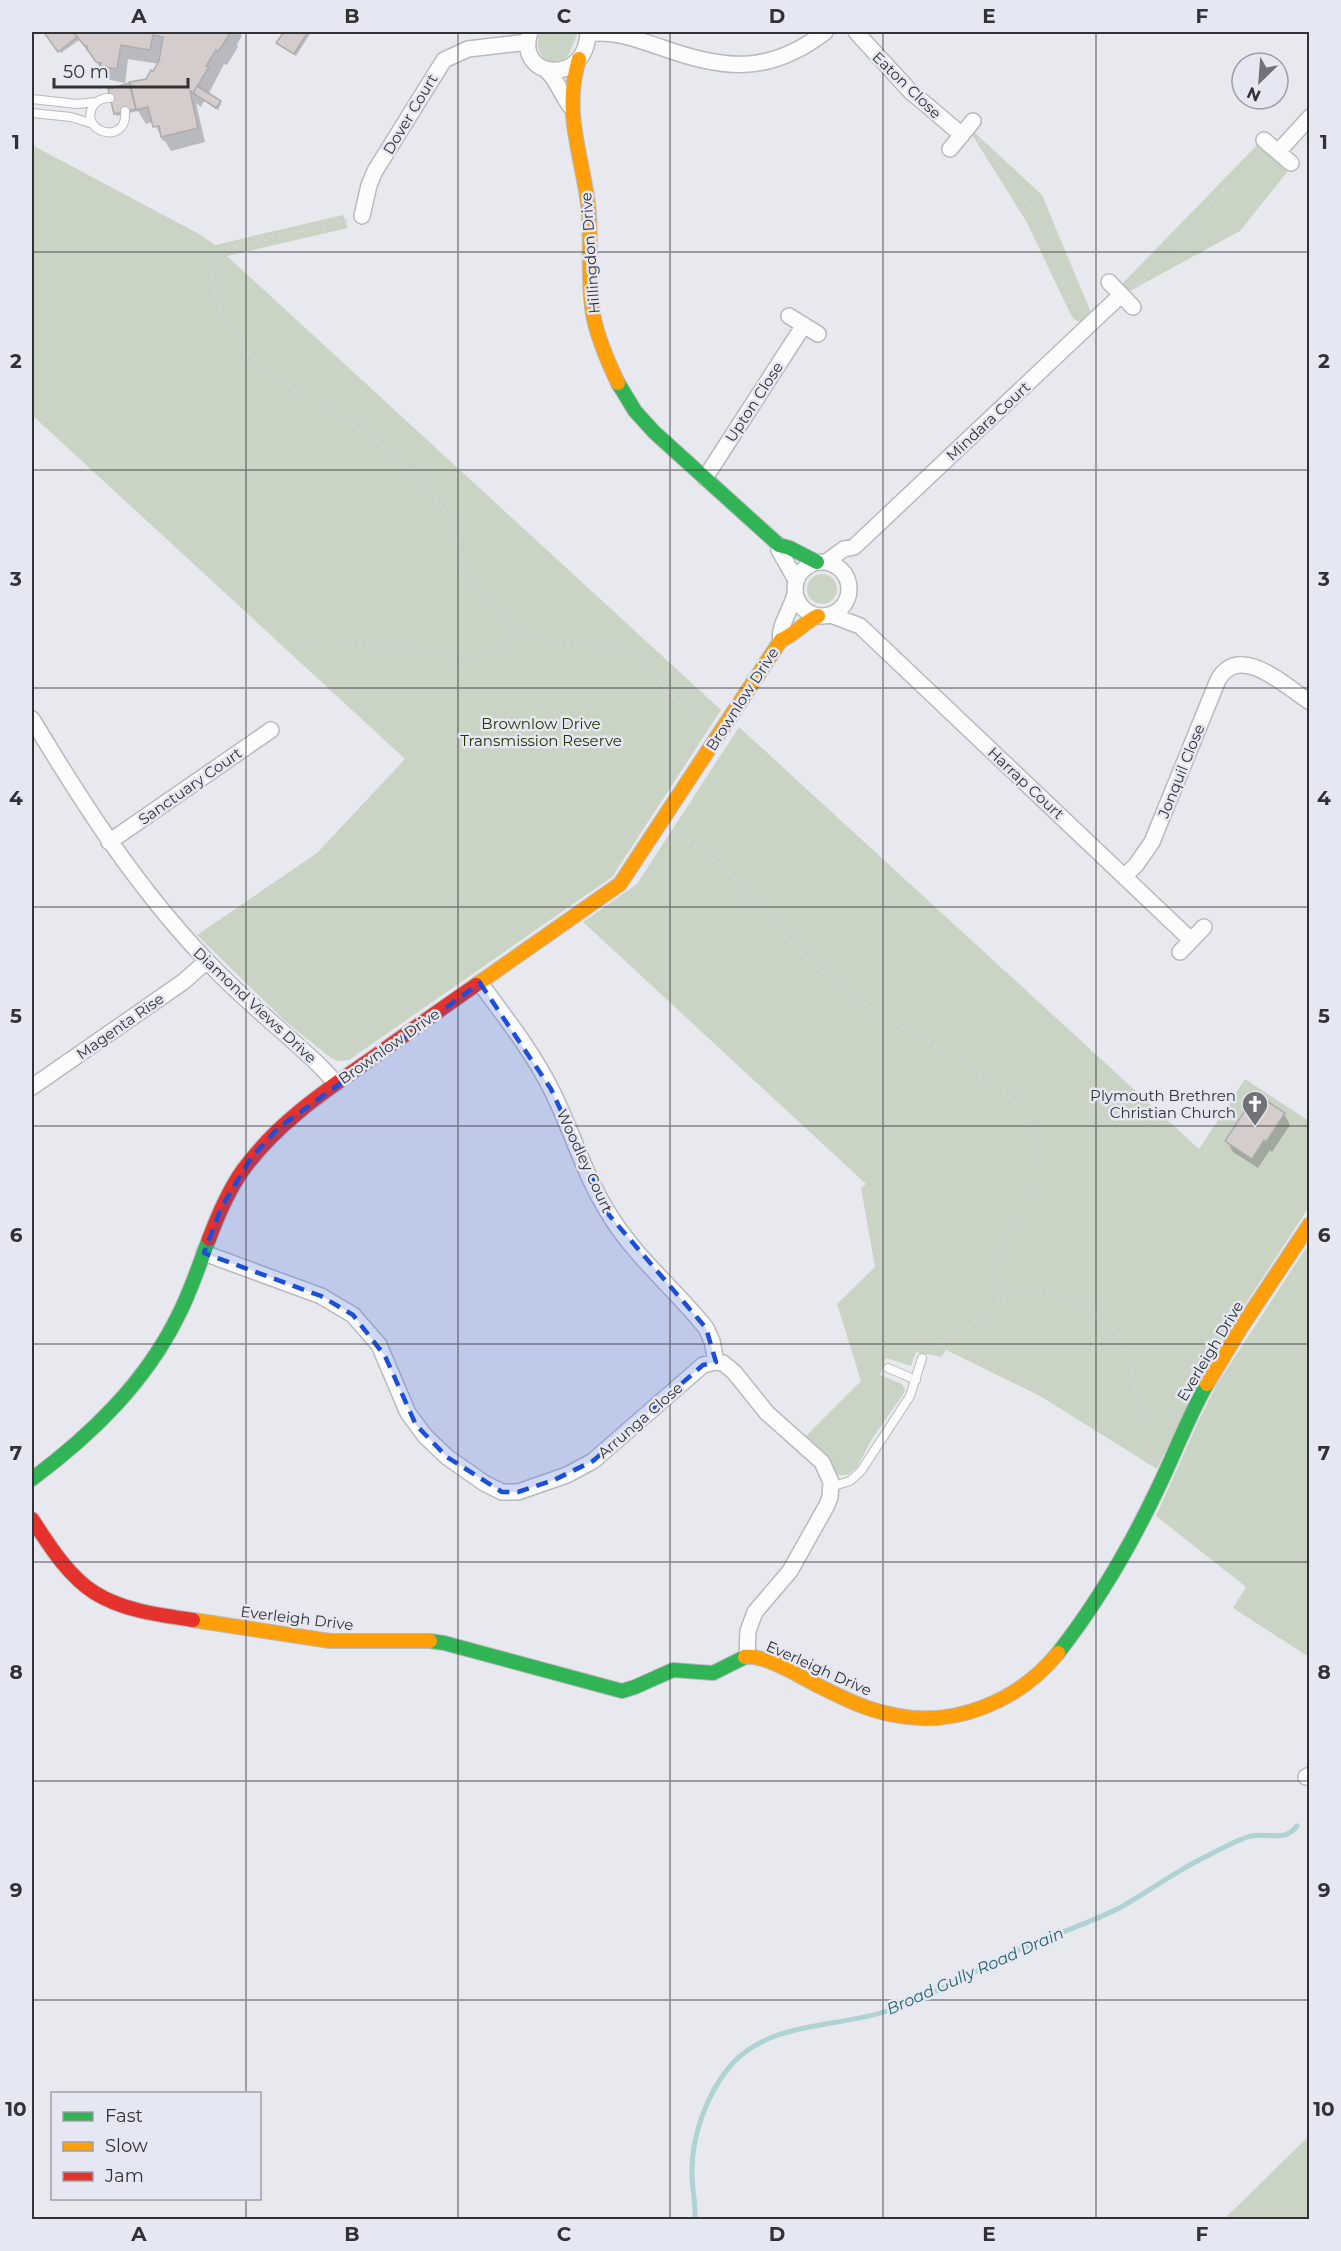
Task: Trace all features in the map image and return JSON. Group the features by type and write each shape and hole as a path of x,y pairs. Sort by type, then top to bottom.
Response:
{"street":[{"path":"546,70 555,72 573,66 579,59 588,33 615,32 698,60 735,66 752,65 785,57 825,32"},
{"name":"Eaton Close","path":"856,32 910,91 968,127"},
{"name":"Hillingdon Drive","path":"529,37 532,57 556,81 571,107"},
{"name":"Dover Court","path":"362,216 369,185 375,171 444,60 468,49 529,37"},
{"name":"Hillingdon Drive","path":"579,59 573,79 571,107 588,205 593,315 609,365 635,411 654,432 779,545 822,562"},
{"path":"1278,152 1310,117"},
{"path":"950,149 968,127"},
{"path":"1264,140 1291,164"},
{"path":"1109,282 1127,301"},
{"name":"Mindara Court","path":"822,562 844,549 854,547 1090,325 1127,301"},
{"path":"789,316 818,334"},
{"name":"Upton Close","path":"705,478 804,325"},
{"name":"Hillingdon Drive","path":"779,545 795,587"},
{"path":"846,576 854,547"},
{"path":"822,562 841,569 849,585 846,603 824,616 803,609 795,587 804,568 822,562"},
{"name":"Brownlow Drive","path":"781,640 780,630 792,607 795,587"},
{"name":"Harrap Court","path":"849,594 860,626 1191,940"},
{"name":"Brownlow Drive","path":"32,1479 88,1435 136,1383 177,1319 221,1208 251,1158 278,1128 336,1083 612,891 628,874 781,640 790,637 805,621 824,616"},
{"name":"Harrap Court","path":"824,616 860,626"},
{"name":"Jonquil Close","path":"1125,876 1152,842 1218,680 1232,657 1244,664 1256,667 1310,702"},
{"name":"Diamond Views Drive","path":"32,719 109,842 148,894 207,961 336,1083"},
{"name":"Sanctuary Court","path":"109,842 270,730"},
{"path":"1180,952 1204,927"},
{"name":"Magenta Rise","path":"32,1087 183,982 207,961"},
{"name":"Woodley Court","path":"480,982 542,1072 559,1106 591,1183 609,1215 635,1249 706,1328 712,1341 716,1362"},
{"name":"Everleigh Drive","path":"32,1518 63,1563 90,1589 118,1604 159,1615 345,1642 418,1640 444,1643 622,1691 637,1688 670,1670 684,1669 711,1673 747,1656 760,1658 856,1704 897,1716 915,1718 951,1716 997,1702 1025,1686 1040,1674 1084,1619 1143,1521 1212,1374 1310,1224"},
{"name":"Arrunga Close","path":"204,1253 321,1296 353,1315 372,1335 385,1356 408,1413 425,1436 447,1457 484,1483 502,1492 518,1492 567,1475 587,1465 607,1451 703,1365 716,1362"},
{"path":"716,1362 723,1363 734,1372 778,1425 816,1456 826,1469 831,1487 827,1505 790,1571 755,1612 748,1631 747,1656"}],"lane":[{"path":"32,99 78,104 110,98"},
{"path":"93,124 91,112 96,102"},
{"path":"32,113 71,117 93,124 101,131 112,132 122,127 125,111"},
{"path":"831,1487 850,1481 861,1471 904,1406 916,1380 922,1358"},
{"path":"888,1368 916,1380"}],"path":[{"path":"968,127 1029,204 1047,240 1073,303 1090,325"},
{"path":"1127,301 1231,180"},
{"path":"362,216 227,249 216,260 212,278 220,308 234,333 247,351 278,380 345,420 426,486 452,525 465,569 475,589 495,613 521,632 549,641 610,647 630,653 645,663 677,701 721,731"},
{"path":"300,646 307,642 325,639 476,658 498,649 521,632"},
{"path":"662,822 732,876 794,946 825,975 1002,1091 1018,1106 1029,1121 1036,1137 1038,1153 1031,1192 1003,1245 994,1272 995,1291 999,1301"},
{"path":"922,1358 951,1336 975,1324 999,1301 1017,1293 1043,1293 1070,1302 1094,1314 1117,1333 1123,1342 1141,1410 1154,1424 1181,1437"}],"highlighted area":[{"path":"480,983 551,1089 609,1215 706,1328 716,1362 703,1365 593,1461 554,1480 518,1492 502,1492 447,1457 416,1425 385,1356 353,1315 321,1296 204,1253 221,1208 251,1158 278,1128"}],"green space":[{"path":"540,32 578,32 569,55 555,62 544,58 540,53 538,40"},
{"path":"973,131 1042,195 1092,315 1083,323 1075,320 1071,315 1026,221 971,133"},
{"path":"1258,144 1288,171 1240,231 1128,292 1121,285"},
{"name":"Brownlow Drive Transmission Reserve","path":"32,145 199,234 215,245 343,215 348,228 227,256 721,710 612,877 349,1060 337,1061 331,1058 286,1022 197,935 317,853 405,759 32,415"},
{"path":"822,574 832,579 837,589 832,599 822,604 812,599 807,589 812,579"},
{"path":"739,727 1199,1149 1245,1079 1309,1121 1309,1207 1214,1352 1157,1469 1040,1396 946,1350 941,1357 916,1352 911,1366 886,1358 880,1375 902,1384 905,1389 904,1393 872,1439 857,1467 848,1475 837,1475 827,1458 804,1438 861,1381 837,1304 875,1267 861,1188 866,1184 583,922 637,884"},
{"path":"1306,1248 1310,1250 1309,1657 1233,1608 1246,1587 1156,1516 1217,1384"},
{"path":"1309,2136 1309,2219 1224,2219"}],"building":[{"path":"73,32 77,37 58,52 45,34"},
{"path":"73,32 231,32 206,66 209,67 193,93 190,91 198,128 161,137 159,126 153,127 148,107 136,110 129,82 146,79 151,70 153,71 159,61 163,37 153,35 150,50 121,45 117,69 100,66 101,63 96,62 87,46"},
{"path":"284,32 308,32 294,54 276,43"},
{"path":"130,83 136,109 114,114 108,89"},
{"path":"197,86 221,101 216,108 193,93"},
{"name":"Plymouth Brethren Christian Church","path":"1256,1094 1285,1113 1252,1159 1225,1141"}],"waterway":[{"name":"Broad Gully Road Drain","path":"695,2220 692,2160 702,2116 722,2076 747,2051 765,2040 784,2033 867,2016 904,2005 1023,1948 1111,1912 1184,1868 1233,1843 1257,1835 1282,1836 1297,1826"}],"traffic: fast":[{"path":"618,383 635,411 654,432 779,545 817,562"},
{"path":"32,1479 95,1426 150,1364 183,1307 209,1239"},
{"path":"1058,1653 1087,1614 1125,1553 1207,1384"},
{"path":"430,1641 622,1691 673,1670 713,1673 745,1657"}],"traffic: slow":[{"path":"579,59 575,78 573,114 588,204 591,300 600,340 618,383"},
{"path":"476,985 620,884 781,640 818,616"},
{"path":"1207,1384 1242,1326 1310,1224"},
{"path":"193,1620 330,1641 430,1641"},
{"path":"745,1657 770,1662 833,1693 883,1713 917,1718 940,1718 984,1707 1005,1697 1024,1685 1058,1653"}],"traffic: jam":[{"path":"209,1239 224,1203 238,1178 271,1137 319,1096 476,985"},
{"path":"32,1519 68,1569 95,1593 130,1608 193,1620"}],"place":[{"name":"Plymouth Brethren Christian Church","path":"1255,1127"}]}
